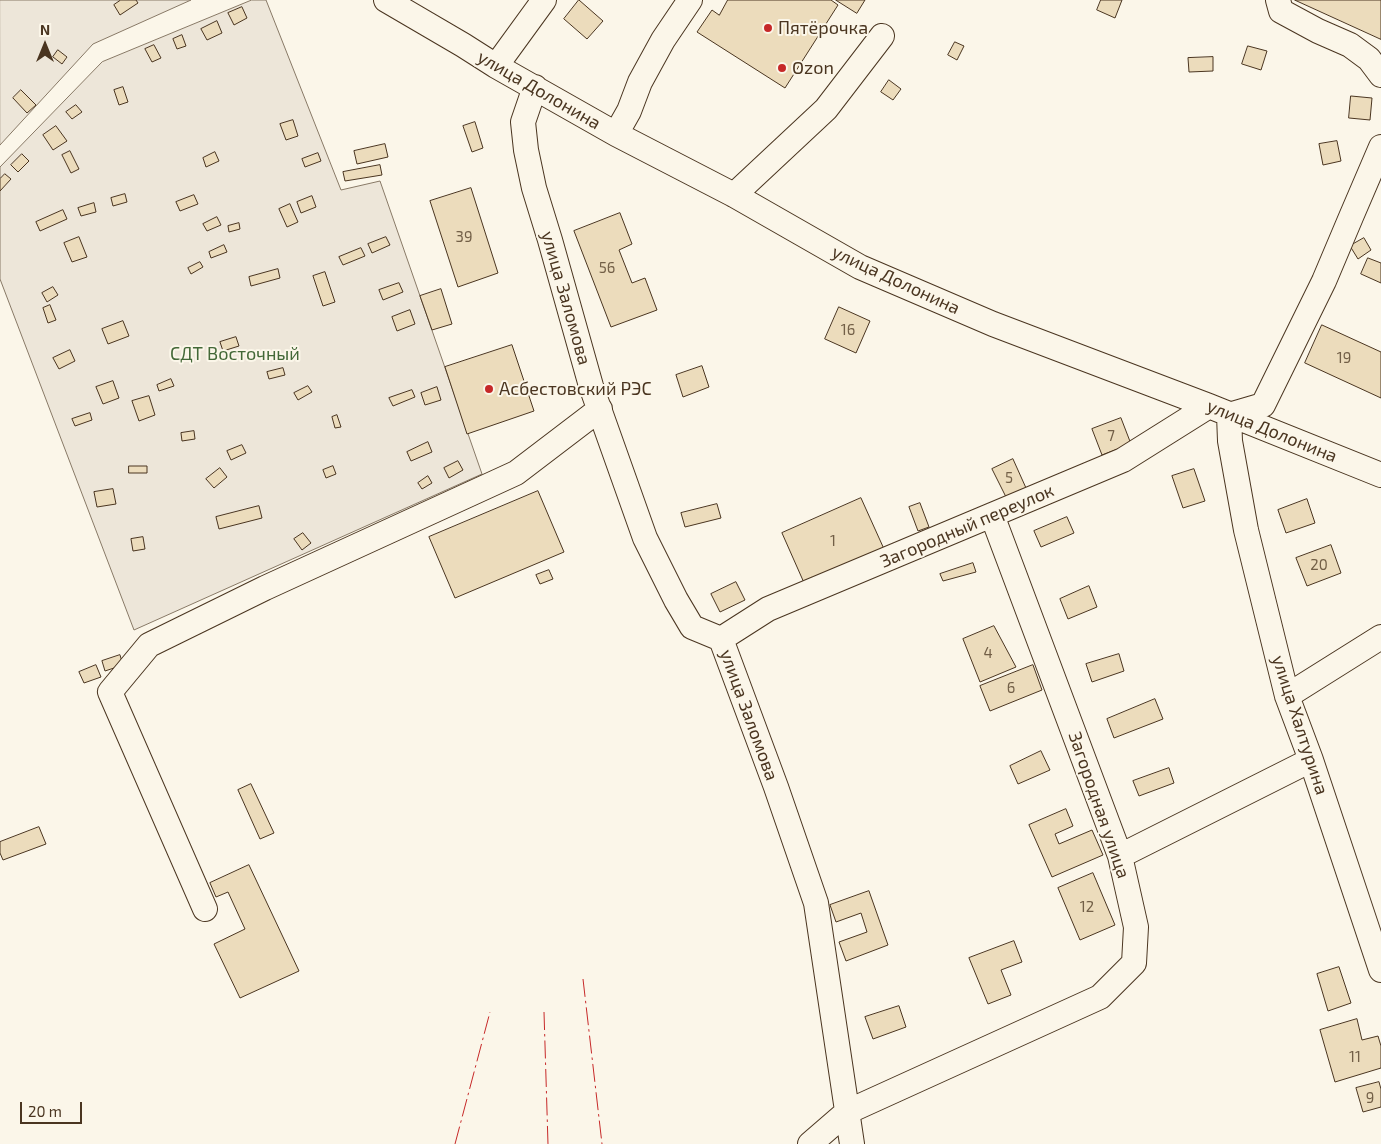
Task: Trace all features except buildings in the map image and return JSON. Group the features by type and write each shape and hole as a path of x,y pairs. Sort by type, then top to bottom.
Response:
{"street":[{"name":"улица Долонина","path":"386,0 463,44 496,66 616,134 734,196 860,267 993,324 1381,475"},
{"path":"496,66 544,0"},
{"path":"616,134 629,110 640,82 663,40 690,0"},
{"path":"1278,0 1281,11 1350,45 1369,59 1381,75"},
{"path":"734,196 826,109 882,36"},
{"name":"улица Заломова","path":"535,87 524,122 526,150 534,188 591,386 645,538 676,600 692,628 721,639 776,787 816,903 852,1144"},
{"name":"Загородный переулок","path":"721,639 768,609 1123,460 1219,411 1263,405 1324,281 1381,147"},
{"path":"205,909 110,692 150,645 265,588 516,473 600,409"},
{"name":"улица Халтурина","path":"1219,411 1230,441 1246,530 1287,696 1311,760 1381,970"},
{"name":"Загородная улица","path":"810,1144 847,1112 1100,997 1134,963 1136,927 1120,856 992,515"},
{"path":"1287,696 1381,637"},
{"path":"1120,856 1311,760"}],"green space":[{"path":"0,0 191,0 93,44 0,145"},
{"name":"СДТ Восточный","path":"252,0 266,0 341,190 380,181 482,474 134,630 0,279 0,167 102,62"}],"power":[{"path":"583,979 602,1144"},
{"path":"455,1144 490,1012"},
{"path":"544,1012 548,1144"}],"place":[{"name":"Пятёрочка","path":"768,28"},
{"name":"Ozon","path":"782,68"},
{"name":"Асбестовский РЭС","path":"489,389"}]}
